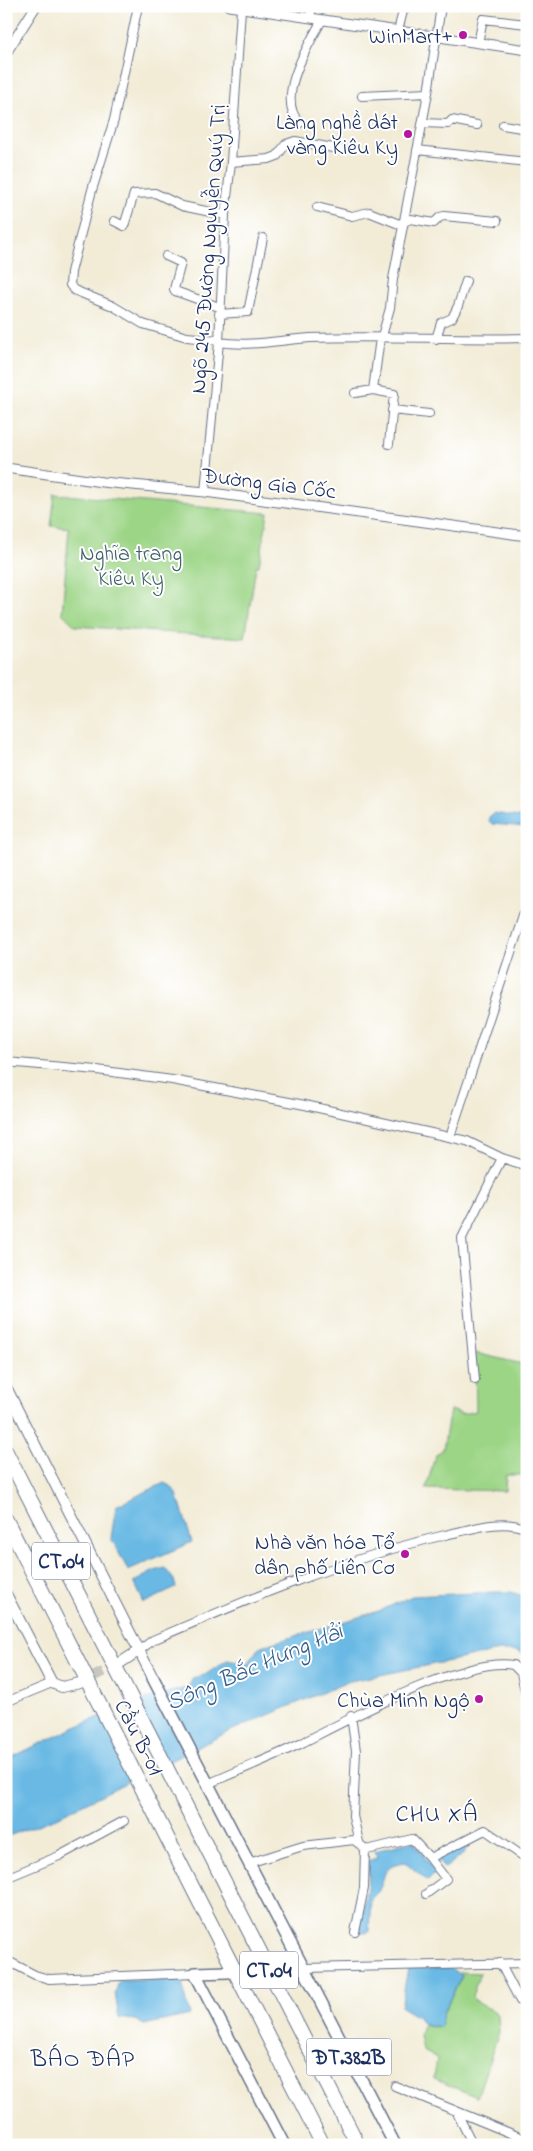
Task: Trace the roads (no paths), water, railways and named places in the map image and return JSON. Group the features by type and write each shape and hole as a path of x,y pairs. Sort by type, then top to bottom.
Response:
{"highway":[{"name":"CT.04","path":"6,1452 118,1667"},
{"name":"CT.04","path":"6,1520 85,1684"},
{"name":"Cầu B-01","path":"118,1667 180,1795 358,2145"},
{"name":"Cầu B-01","path":"85,1684 153,1809 323,2145"}],"main road":[{"path":"6,1387 153,1678 304,1968 273,1968"},
{"path":"6,1594 52,1683 62,1686 85,1684"},
{"path":"118,1667 140,1650"},
{"name":"ĐT.382B","path":"304,1968 395,2145"},
{"path":"228,1972 195,1972 284,2145"}],"street":[{"path":"6,53 36,6"},
{"path":"138,6 114,120 92,190 71,272 71,288 113,306 143,324 187,337 218,341 253,344 310,338 527,338"},
{"path":"229,6 527,50"},
{"path":"309,18 312,6"},
{"path":"398,31 403,11 410,6"},
{"path":"373,390 381,337 390,308 392,279 423,123 441,6"},
{"name":"Ngõ 245 Đường Nguyễn Quý Trị","path":"204,492 218,341 225,215 231,162 241,9"},
{"path":"478,43 483,19 527,24"},
{"path":"300,123 294,116 289,99 300,60 322,20"},
{"path":"362,96 428,93"},
{"path":"423,123 448,124 452,120 477,125"},
{"path":"502,125 527,129"},
{"path":"231,162 274,157 286,144 294,141 344,150"},
{"path":"418,150 527,162"},
{"path":"114,221 124,226 134,194 155,193 182,206 225,215"},
{"path":"317,206 352,216 369,212 396,223 416,220 434,223 444,216 497,221"},
{"path":"166,256 181,263 174,289 176,292 219,311 248,312 263,238"},
{"path":"436,339 441,323 452,318 466,281"},
{"path":"355,393 373,390 394,394 389,444"},
{"path":"392,410 429,414"},
{"name":"Đường Gia Cốc","path":"6,468 102,482 204,492 527,536"},
{"path":"450,1137 527,904"},
{"path":"6,1062 97,1070 172,1080 305,1105 467,1141 502,1158 527,1166"},
{"path":"475,1380 462,1238 502,1158"},
{"path":"140,1650 153,1640 265,1592 404,1545 502,1524 527,1529"},
{"path":"208,1784 300,1743 351,1716 429,1684 489,1664 506,1663 518,1668 527,1698"},
{"path":"6,1702 52,1683"},
{"path":"351,1716 356,1751 353,1816 362,1846 364,1888 356,1932"},
{"path":"6,1878 67,1852 124,1821"},
{"path":"429,1857 485,1830 527,1859"},
{"path":"249,1863 310,1844 354,1840 362,1846 412,1839 446,1879 426,1894"},
{"path":"6,1960 35,1975 49,1979 195,1972"},
{"path":"500,1963 518,1998 527,2004"},
{"path":"304,1968 527,1963"},
{"path":"395,2086 527,2140"},
{"path":"456,2111 473,2145"},
{"path":"514,2135 519,2145"}],"water":[{"path":"494,813 524,818 526,819 526,827 492,824 489,821 489,817"},
{"path":"164,1483 171,1486 177,1494 192,1542 128,1570 111,1538 116,1506"},
{"path":"165,1568 174,1580 176,1588 144,1603 134,1582 154,1571"},
{"name":"Sông Bắc Hưng Hải","path":"510,1592 527,1597 527,1655 517,1651 499,1651 350,1681 230,1731 53,1819 6,1837 6,1760 118,1710 141,1701 188,1688 193,1678 205,1675 227,1660 248,1664 259,1647 382,1610 412,1596"},
{"path":"473,1839 463,1854 445,1868 435,1857"},
{"path":"413,1841 436,1873 428,1881 405,1862 388,1869 378,1891 371,1898 369,1930 366,1933 360,1932 369,1874 367,1861 377,1858 375,1851"},
{"path":"408,1968 452,1968 462,1976 444,2010 440,2027 423,2024 418,2017 401,2007"},
{"path":"181,1979 190,2015 144,2025 135,2020 119,2018 115,1993 119,1981"}],"tunnel":[{"path":"81,1683 120,1663"},
{"path":"228,1972 273,1968"}],"place":[{"name":"WinMart+","path":"463,35"},
{"name":"Làng nghề dát vàng Kiêu Kỵ","path":"408,134"},
{"name":"Nhà văn hóa Tổ dân phố Liên Cơ","path":"405,1554"},
{"name":"Chùa Minh Ngộ","path":"479,1699"}],"district":[{"name":"CHU XÁ","path":"437,1813"},
{"name":"BÁO ĐÁP","path":"83,2058"}],"park label":[{"name":"Nghĩa trang Kiêu Kỵ","path":"131,564"}]}
